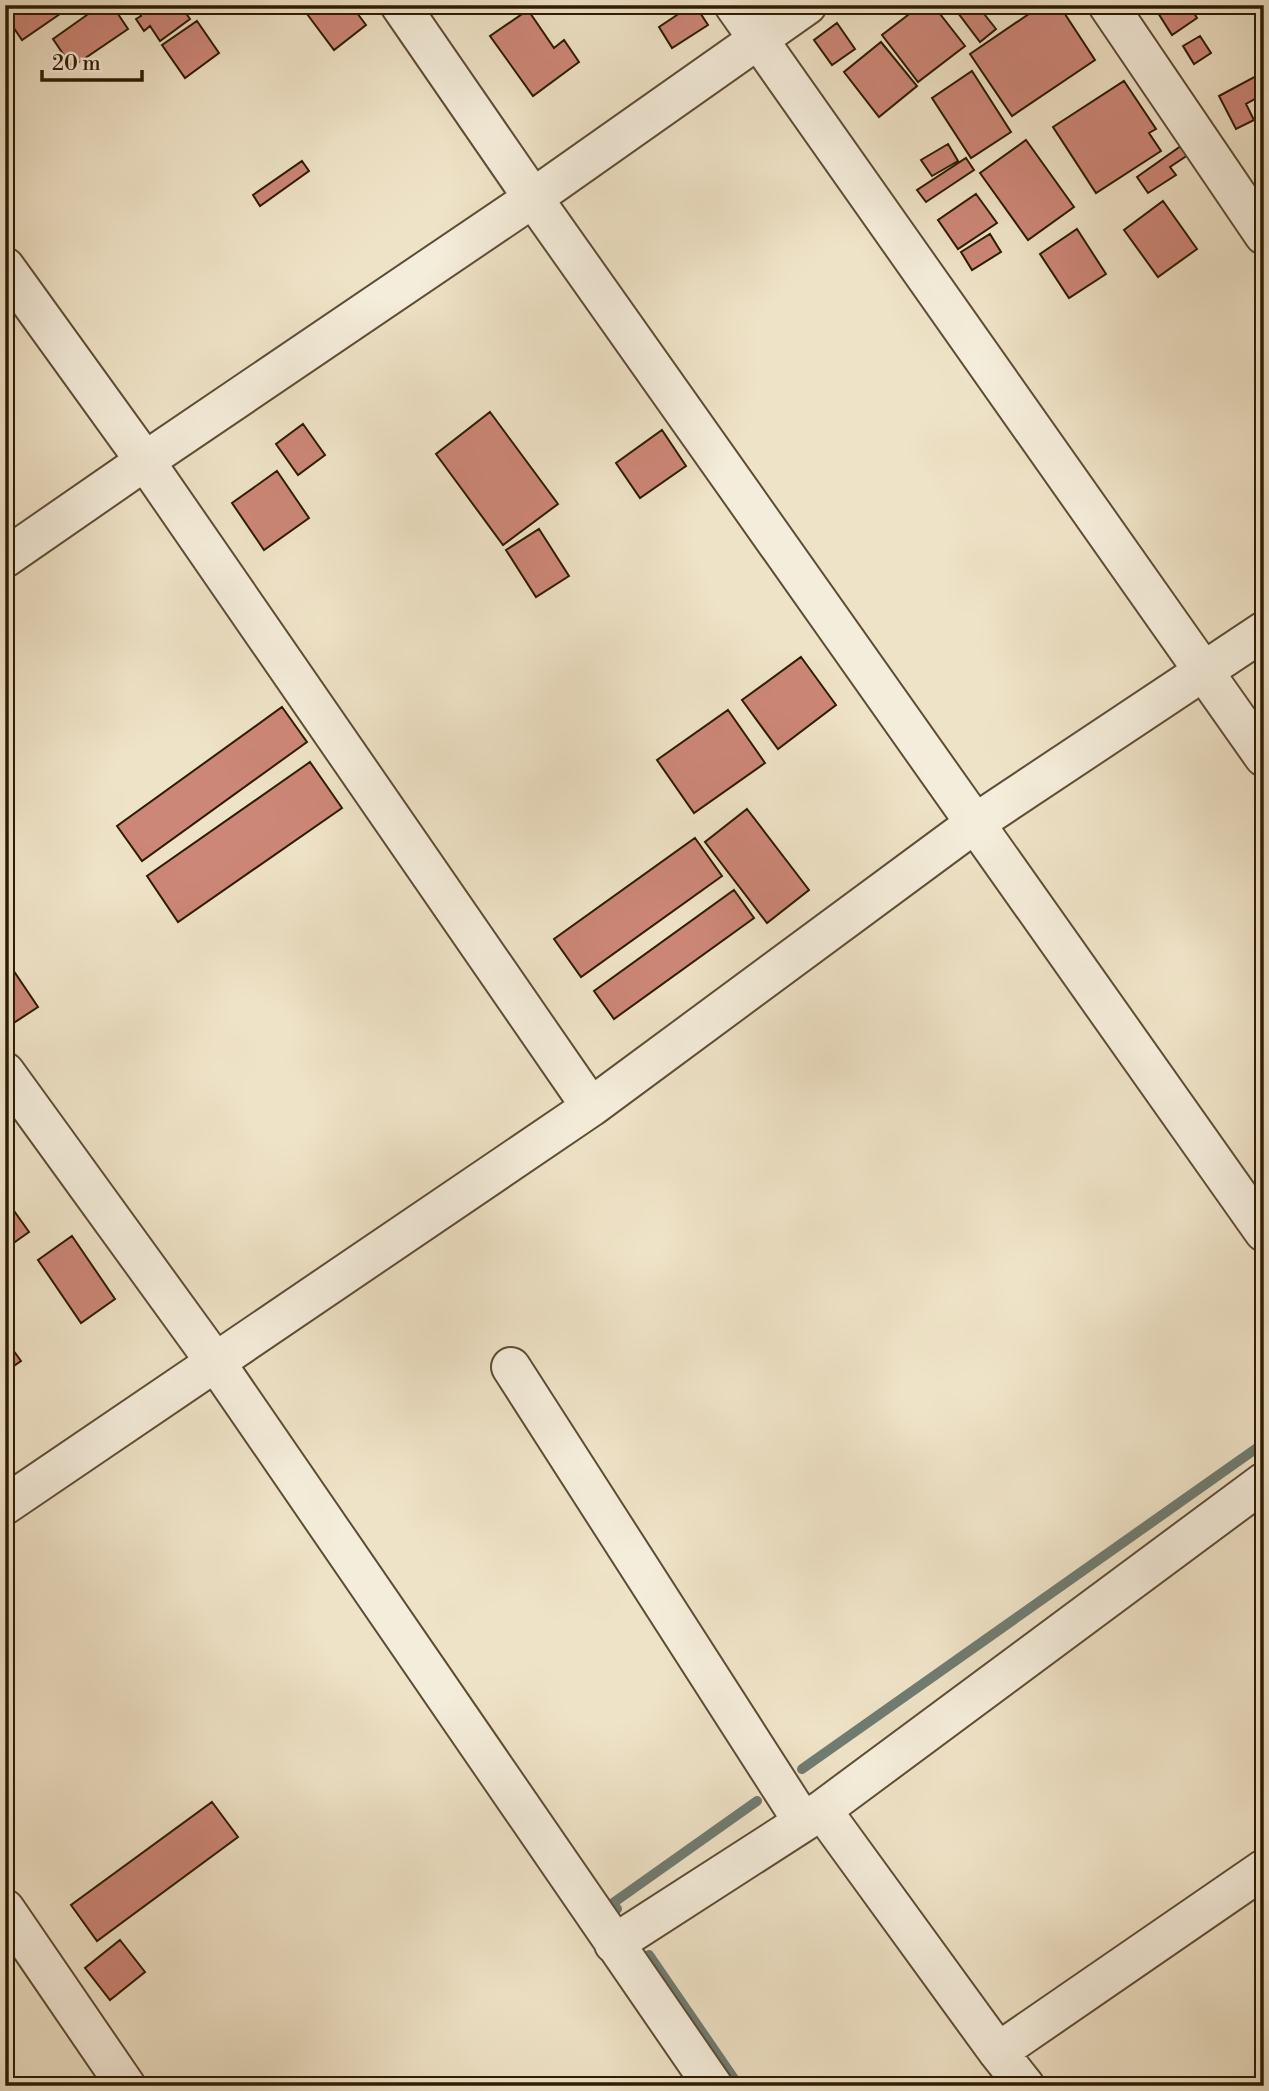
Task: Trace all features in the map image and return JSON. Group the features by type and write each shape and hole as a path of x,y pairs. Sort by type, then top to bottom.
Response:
{"street":[{"path":"400,5 533,198 1264,1232"},
{"path":"734,5 1264,757"},
{"path":"5,558 533,198 807,5"},
{"path":"1108,5 1264,236"},
{"path":"5,267 145,461 591,1107"},
{"path":"5,1505 591,1107 974,824 1264,631"},
{"path":"5,1072 216,1363 713,2086"},
{"path":"510,1367 813,1816 1025,2086"},
{"path":"614,1944 813,1816 1264,1482"},
{"path":"998,2052 1264,1869"},
{"path":"5,1909 126,2086"}],"building":[{"path":"15,5 73,5 22,40 5,15 5,12"},
{"path":"101,5 112,5 128,29 72,67 53,39"},
{"path":"134,5 180,5 190,19 160,41 150,26 144,31 136,19 141,16"},
{"path":"318,5 351,5 366,25 334,50 307,14"},
{"path":"695,5 708,25 672,48 659,27"},
{"path":"921,5 933,5 965,46 918,82 882,35"},
{"path":"952,5 977,5 996,29 980,42"},
{"path":"1042,5 1059,5 1095,60 1012,116 970,54"},
{"path":"1153,5 1189,5 1197,18 1172,35"},
{"path":"528,10 554,48 564,40 579,62 533,96 490,36"},
{"path":"197,21 219,53 185,78 162,45"},
{"path":"837,23 855,49 832,65 814,40"},
{"path":"1200,36 1211,53 1194,64 1183,46"},
{"path":"881,42 917,86 879,117 844,72"},
{"path":"972,71 1011,132 971,158 932,98"},
{"path":"1258,75 1264,86 1264,94 1246,104 1254,120 1236,129 1219,96"},
{"path":"1124,81 1156,129 1149,133 1161,151 1096,193 1053,127"},
{"path":"1026,140 1074,207 1028,240 980,173"},
{"path":"1188,141 1194,151 1170,167 1176,175 1148,193 1137,177"},
{"path":"948,144 958,161 932,176 921,160"},
{"path":"966,158 974,170 926,202 917,190"},
{"path":"302,161 309,171 260,206 253,195"},
{"path":"976,194 997,223 958,249 938,220"},
{"path":"1163,201 1197,249 1158,277 1124,230"},
{"path":"1077,229 1106,274 1069,298 1040,254"},
{"path":"990,234 1001,252 972,270 961,252"},
{"path":"490,412 558,504 503,545 436,454"},
{"path":"303,424 325,455 298,475 276,444"},
{"path":"662,430 686,466 640,498 616,463"},
{"path":"277,471 309,518 264,550 232,503"},
{"path":"539,529 569,576 536,597 506,550"},
{"path":"801,657 836,705 778,749 742,700"},
{"path":"282,707 307,742 142,861 117,826"},
{"path":"728,710 765,763 694,813 657,760"},
{"path":"310,762 342,808 178,922 147,876"},
{"path":"747,809 809,890 767,923 705,842"},
{"path":"695,838 722,876 581,977 554,939"},
{"path":"734,890 754,918 614,1019 594,991"},
{"path":"5,958 38,1007 6,1028 5,1026"},
{"path":"7,1201 29,1232 5,1249 5,1203"},
{"path":"72,1236 115,1299 81,1323 38,1260"},
{"path":"5,1339 21,1361 5,1372"},
{"path":"212,1802 238,1837 97,1941 71,1905"},
{"path":"120,1940 145,1972 110,2000 85,1968"}],"waterway":[{"path":"802,1769 1264,1443"},
{"path":"617,1909 613,1903 757,1801"},
{"path":"649,1955 739,2086"}]}
